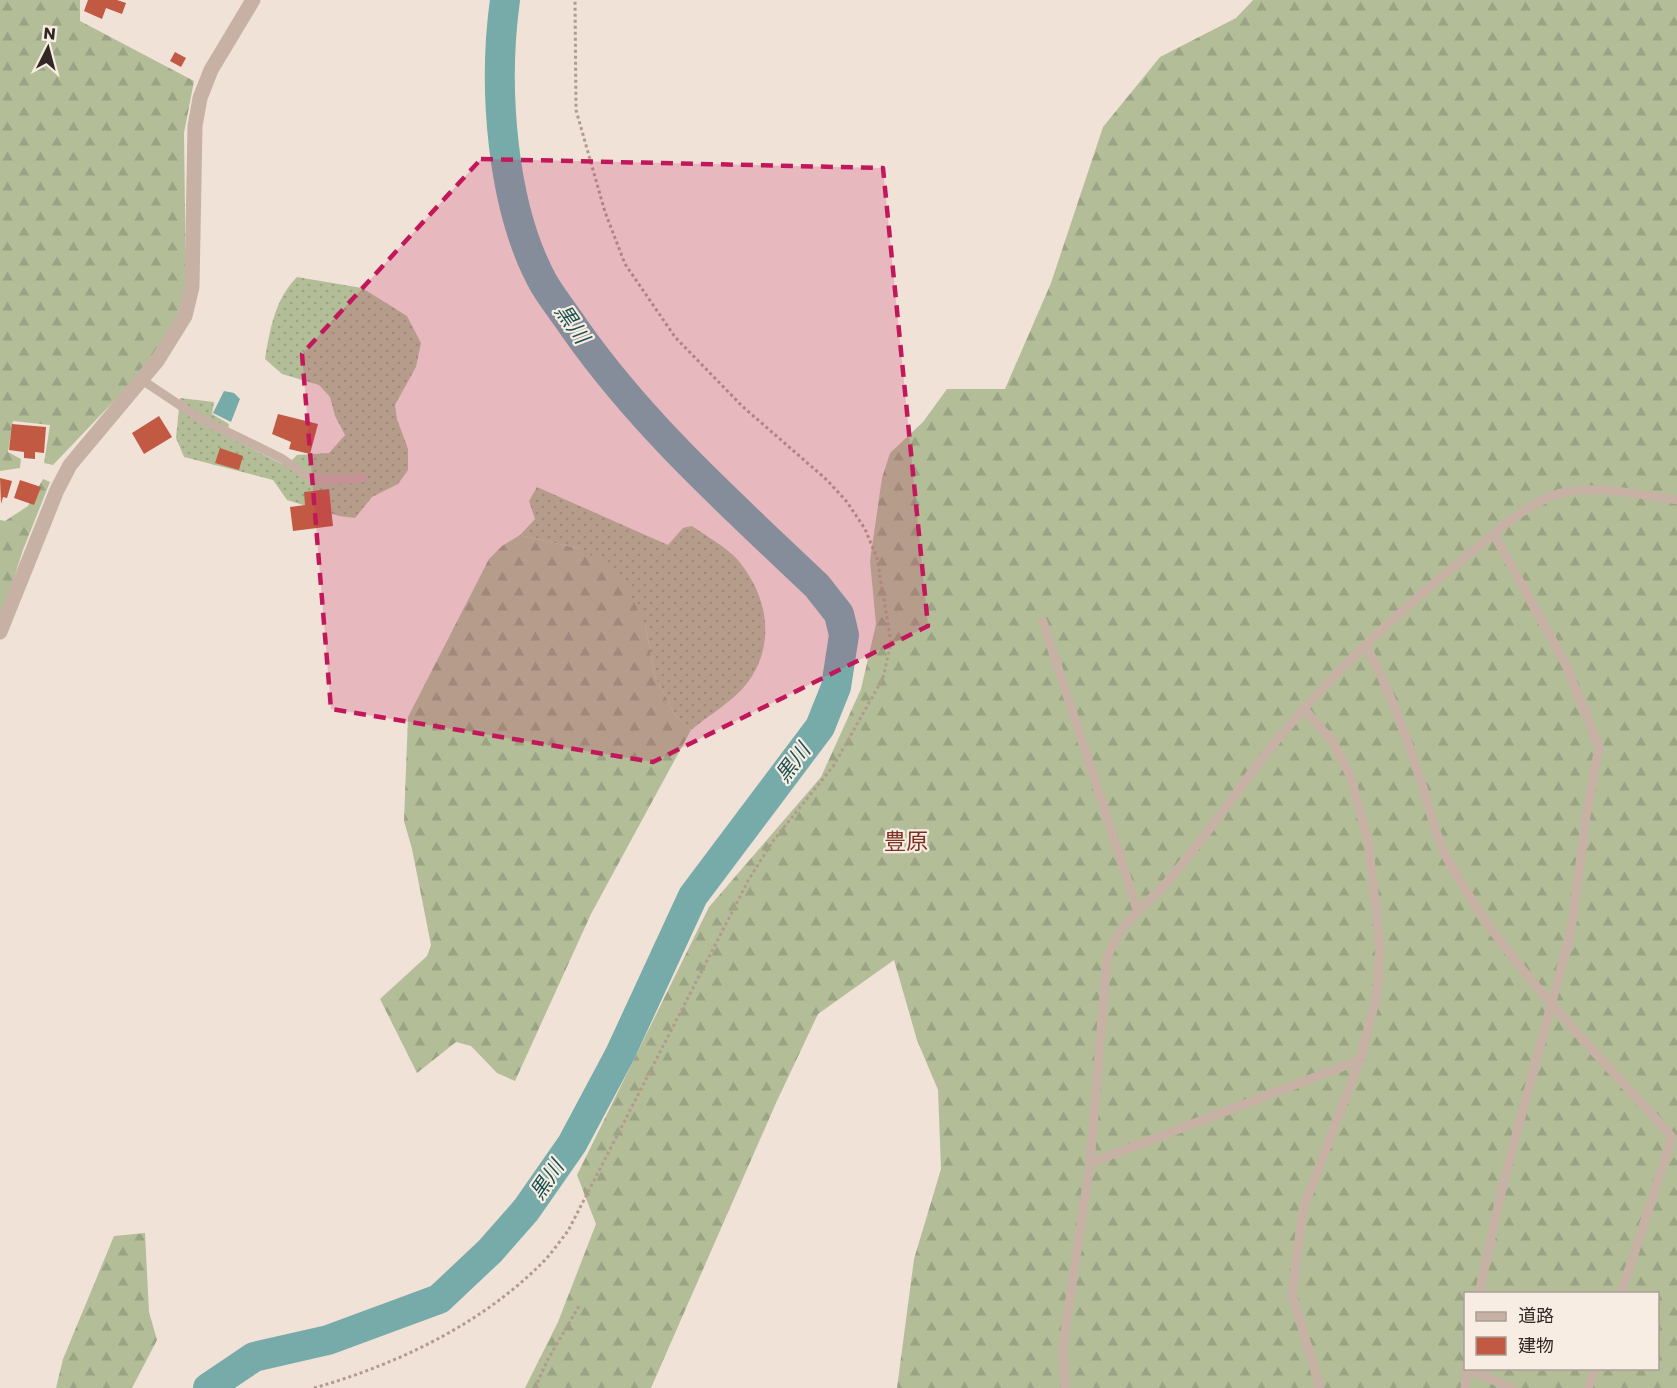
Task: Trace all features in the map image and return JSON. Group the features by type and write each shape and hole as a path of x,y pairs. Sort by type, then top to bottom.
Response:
{"street":[{"path":"0,632 57,490 70,465 142,380 172,339 185,316 192,287 195,126 200,98 212,70 253,0"}],"lane":[{"path":"142,380 199,418 281,458 307,476 320,480 363,478"},
{"path":"1065,1388 1063,1346 1090,1163 1107,959 1113,941 1137,909 1167,883 1282,734 1366,646 1432,584 1494,534 1538,503 1574,490 1677,500"},
{"path":"1479,1292 1502,1188 1571,931 1586,817 1599,747 1566,665 1494,534"},
{"path":"1043,622 1137,909"},
{"path":"1366,646 1383,677 1406,733 1446,856 1471,899 1504,945 1552,1003 1672,1137 1621,1292"},
{"path":"1305,710 1333,742 1350,775 1368,840 1380,945 1377,994 1360,1060 1302,1209 1292,1294 1320,1388"},
{"path":"1090,1163 1360,1060"},
{"path":"1465,1388 1467,1370"},
{"path":"1469,1370 1512,1388"},
{"path":"1588,1388 1594,1370"}],"path":[{"path":"314,1388 387,1363 449,1332 498,1302 540,1266 568,1231 749,879 773,841 834,765 884,678 891,642 877,558 865,529 848,502 827,480 742,406 675,337 625,264 605,212 576,110 575,0"},
{"path":"535,1388 547,1360 579,1306"}],"highlighted area":[{"path":"481,159 883,168 928,626 653,762 331,709 302,354"}],"green space":[{"path":"0,0 80,0 80,21 194,81 184,133 186,286 179,315 154,359 53,465 44,463 50,425 13,421 8,452 21,459 20,468 0,471"},
{"path":"1253,0 1677,0 1677,1388 897,1388 914,1259 941,1169 938,1090 917,1040 894,960 818,1014 776,1103 651,1388 525,1388 558,1322 596,1224 577,1175 709,907 821,777 861,689 876,624 870,561 882,478 890,453 923,422 947,389 1005,389 1051,283 1103,127 1160,57 1236,18"},
{"path":"297,277 362,288 407,316 421,343 416,367 395,405 397,419 408,449 408,470 398,484 372,497 355,518 339,516 287,500 273,480 184,457 176,438 180,398 214,402 212,414 229,424 227,436 286,466 297,455 329,453 345,435 335,416 330,397 319,385 282,374 265,359 279,305 283,295"},
{"path":"43,479 50,482 23,550 0,621 0,520 5,521 28,506"},
{"path":"537,487 668,545 683,528 692,526 721,545 737,559 755,587 761,603 765,619 765,635 763,651 757,667 748,682 736,695 691,730 676,716 655,677 645,624 580,549 520,535 535,519 529,501"},
{"path":"520,535 580,549 619,572 645,624 655,677 676,716 691,730 591,914 515,1081 497,1073 471,1046 456,1042 417,1073 380,999 427,956 431,945 412,849 404,821 408,717 489,559 502,546"},
{"path":"145,1233 149,1312 157,1340 132,1388 56,1388 63,1359 114,1236"}],"water":[{"path":"224,391 234,393 240,399 231,422 213,413"}],"building":[{"path":"88,0 117,0 126,3 122,14 106,8 102,19 84,11"},
{"path":"175,52 186,58 181,67 170,61"},
{"path":"278,414 318,424 310,454 289,449 291,442 272,434"},
{"path":"159,416 172,437 144,454 132,433"},
{"path":"12,424 46,427 44,453 35,452 35,459 24,458 24,452 9,450"},
{"path":"220,448 243,456 239,470 215,463"},
{"path":"0,478 12,481 7,498 3,497 1,504"},
{"path":"20,480 41,487 34,505 14,498"},
{"path":"329,489 333,526 293,531 290,507 305,505 304,492"}],"waterway":[{"name":"黒川","path":"208,1388 254,1357 328,1340 439,1299 490,1251 526,1210 572,1144 620,1054 693,896 820,727 836,687 844,635 839,614 817,586 721,495 630,399 575,329 544,284 529,253 518,219 504,145 500,70 505,0"}],"district":[{"name":"豊原","path":"906,841"}]}
